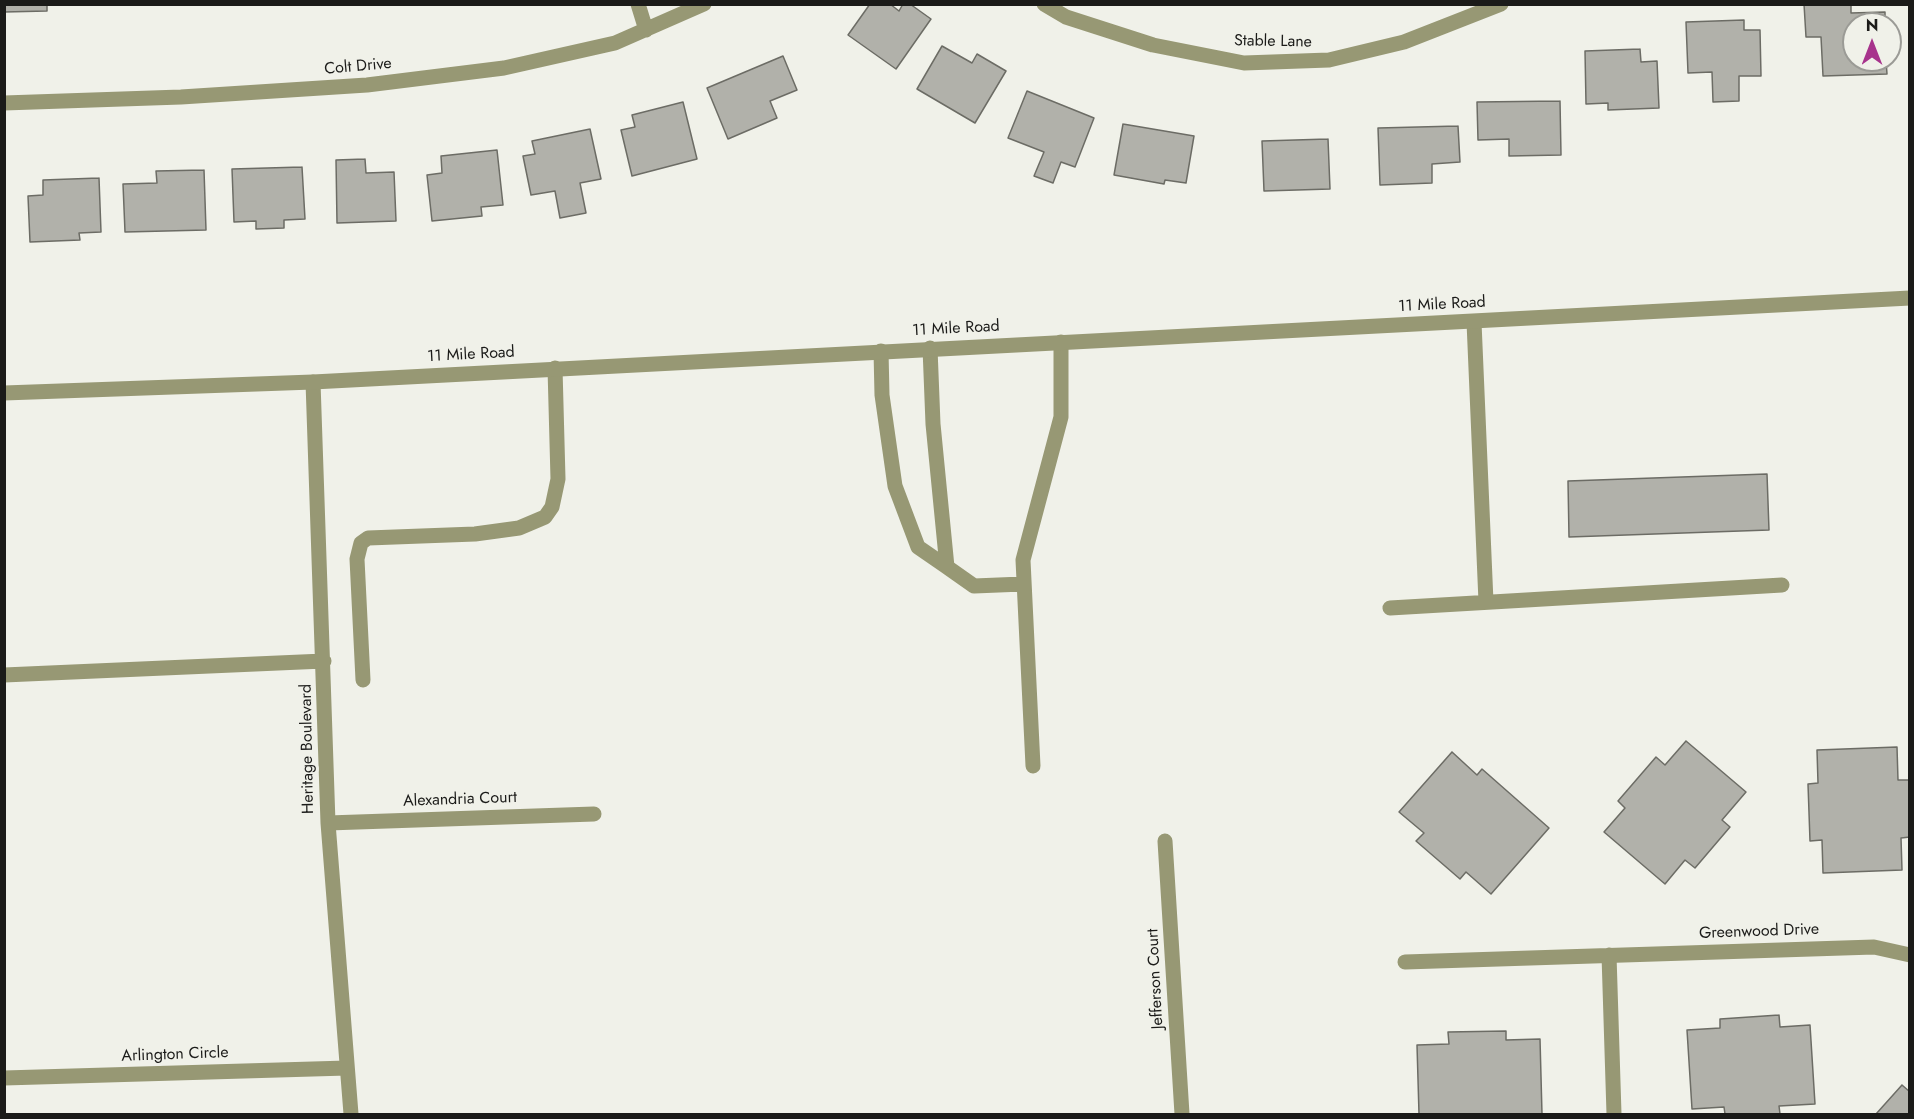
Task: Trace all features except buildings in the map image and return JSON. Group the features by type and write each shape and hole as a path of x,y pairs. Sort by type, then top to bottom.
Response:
{"street":[{"path":"638,4 646,30"},
{"name":"Colt Drive","path":"4,103 181,97 367,85 504,68 615,43 704,4"},
{"name":"Stable Lane","path":"1044,4 1066,17 1153,45 1244,63 1329,60 1404,42 1501,4"},
{"name":"11 Mile Road","path":"4,393 313,382 1910,298"},
{"path":"1474,322 1486,602"},
{"path":"1033,766 1023,560 1061,417 1062,342"},
{"path":"930,348 933,424 947,567"},
{"path":"881,351 882,395 895,486 918,547 974,586 1023,584"},
{"path":"363,680 357,559 361,543 368,538 475,534 519,528 545,517 552,507 558,479 555,368"},
{"name":"Heritage Boulevard","path":"313,382 328,823 351,1114"},
{"path":"1390,608 1782,585"},
{"path":"4,675 324,661"},
{"name":"Alexandria Court","path":"328,823 594,814"},
{"name":"Jefferson Court","path":"1165,841 1182,1114"},
{"name":"Greenwood Drive","path":"1405,962 1874,947 1910,955"},
{"path":"1609,955 1614,1114"},
{"name":"Arlington Circle","path":"4,1078 347,1068"}]}
